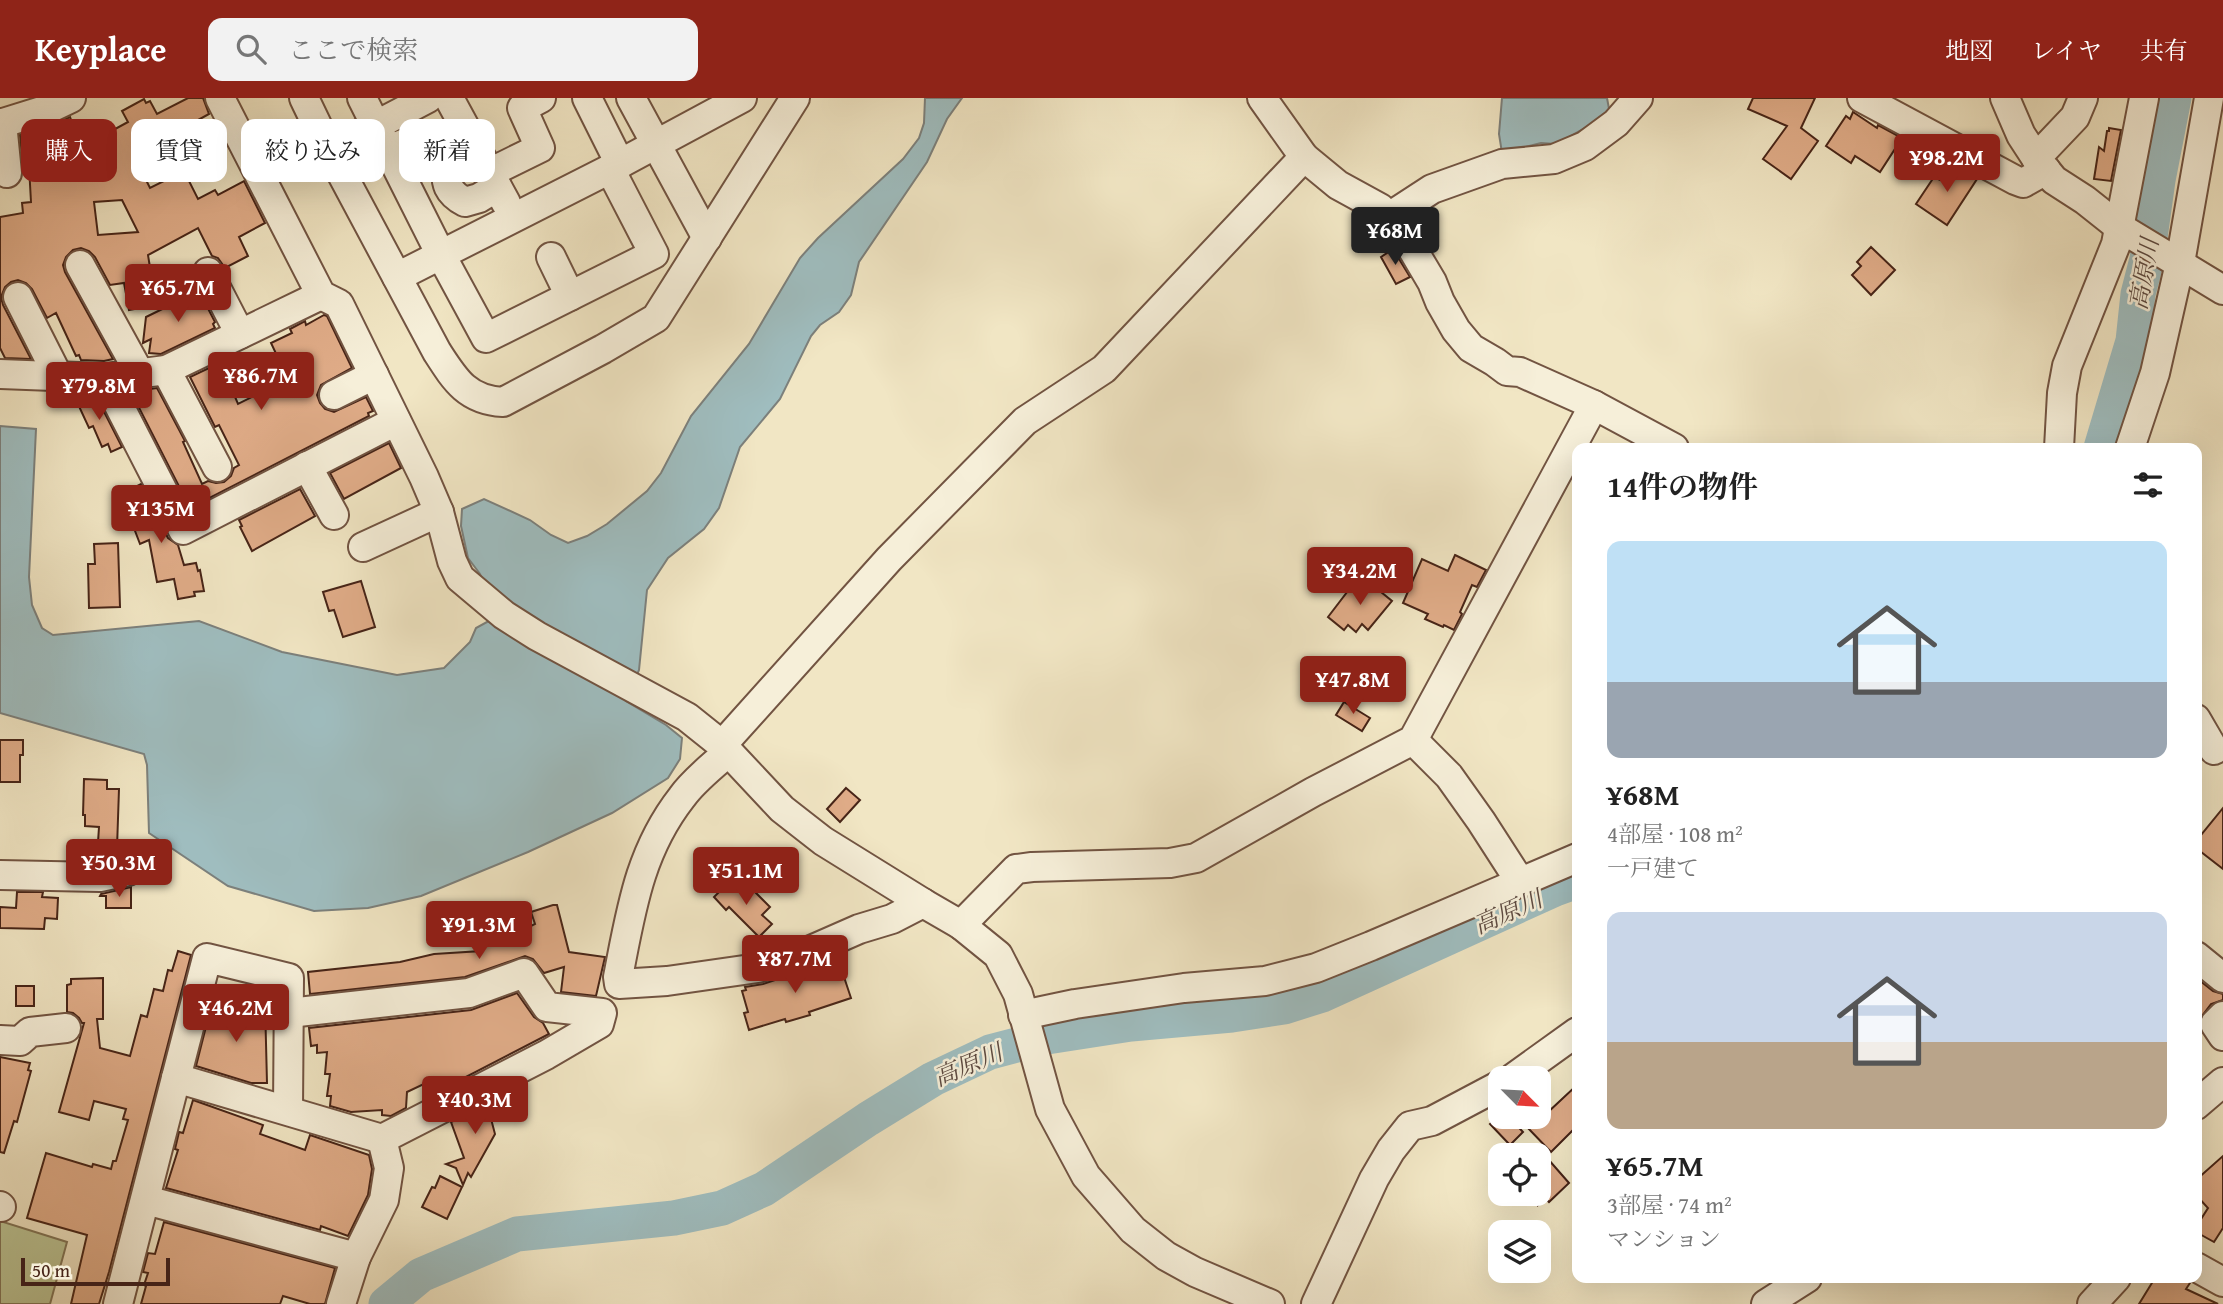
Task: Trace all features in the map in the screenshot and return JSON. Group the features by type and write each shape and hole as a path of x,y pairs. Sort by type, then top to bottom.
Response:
{"street":[{"path":"7,173 1,123 48,109 71,98"},
{"path":"219,98 321,295 339,304 424,477 439,512 452,561 460,578 504,615 537,636 687,717 725,749 782,809 823,841 961,925 998,955 1018,994 1050,1110 1086,1176 1133,1230 1166,1256 1195,1272 1270,1304"},
{"path":"304,98 314,119"},
{"path":"362,98 373,119"},
{"path":"385,120 428,98"},
{"path":"449,98 460,119"},
{"path":"495,179 540,148 522,108 541,98"},
{"path":"385,144 486,338 654,254 587,98"},
{"path":"631,98 707,238"},
{"path":"397,277 615,167 656,144 712,105 742,98"},
{"path":"346,182 437,352 454,378 471,394 487,401 503,402 656,318 795,98"},
{"path":"1262,98 1304,156 1330,179 1380,208 1400,228 1456,330 1471,348 1507,371 1520,372 1594,405 1665,443"},
{"path":"1389,217 1432,189 1445,184 1502,164 1554,159 1585,146 1616,123 1638,98"},
{"path":"1862,98 2023,183 2041,164 2075,117 2083,98"},
{"path":"2005,98 2021,135 2054,180 2122,228 2223,290"},
{"path":"2059,443 2062,393 2067,366 2122,228 2144,98"},
{"path":"2132,443 2155,373 2209,98"},
{"path":"388,150 399,146"},
{"path":"619,984 618,977 637,882 649,849 683,794 889,559 1025,421 1104,369 1304,156"},
{"path":"447,182 454,196 465,202 479,198 491,182"},
{"path":"494,182 513,217"},
{"path":"551,257 570,296"},
{"path":"80,265 218,467"},
{"path":"208,272 240,334"},
{"path":"0,374 105,378 153,372 321,295"},
{"path":"18,297 58,376"},
{"path":"334,395 374,375"},
{"path":"105,378 183,530 396,421"},
{"path":"1573,443 1594,405"},
{"path":"961,925 1016,869 1170,863 1196,858 1413,740 1572,446"},
{"path":"307,466 334,515"},
{"path":"363,547 439,512"},
{"path":"2202,732 2211,752"},
{"path":"1413,740 1449,776 1521,883"},
{"path":"1023,1015 1075,1004 1184,988 1265,981 1316,968 1521,883 1571,869"},
{"path":"0,875 100,877 128,871"},
{"path":"176,1078 382,1139 546,1055 598,1024 611,988 619,984 667,981 758,968 892,919 923,903"},
{"path":"118,1304 207,958 289,978 288,1110"},
{"path":"2202,961 2223,978"},
{"path":"289,1013 470,993 524,973 547,1007 602,1013"},
{"path":"2223,1016 2215,1024 2223,1036"},
{"path":"0,1040 20,1041 30,1032 66,1028"},
{"path":"1530,1066 1572,1036"},
{"path":"2202,1100 2223,1082"},
{"path":"1316,1304 1374,1179 1391,1150 1410,1126 1432,1121 1488,1091"},
{"path":"341,1304 356,1257 384,1200 389,1168 382,1139"},
{"path":"146,1200 356,1257"},
{"path":"2202,1270 2223,1282"},
{"path":"1766,1304 1799,1283"},
{"path":"2092,1304 2111,1283"}],"green space":[{"path":"0,1221 67,1242 50,1304 0,1304"}],"water":[{"path":"925,98 962,98 947,119 927,162 859,262 851,295 839,312 820,325 811,336 780,399 740,447 719,508 704,529 668,558 647,590 639,670 626,701 682,738 680,759 668,778 612,813 528,852 421,896 368,908 314,911 228,886 149,833 147,765 144,754 0,713 0,426 36,429 29,577 32,605 42,628 53,635 199,621 282,652 397,675 444,668 470,642 476,628 498,616 480,574 468,558 461,526 462,509 484,499 530,520 568,543 607,524 647,491 661,473 691,416 749,344 800,258 903,159 919,138 924,123"},
{"path":"1502,98 1607,98 1610,114 1556,144 1541,143 1502,153 1499,134"}],"building":[{"path":"188,98 203,98 209,114 200,119 131,119 131,182 147,182 150,188 162,182 190,182 198,199 215,190 218,195 244,182 265,223 239,237 248,256 225,268 218,258 212,256 198,228 148,255 156,305 129,310 124,283 110,285 89,251 81,248 73,250 63,265 65,272 113,359 81,360 79,355 76,356 56,313 47,318 32,289 18,280 5,287 1,297 31,359 5,358 0,348 0,217 23,213 22,203 31,202 30,182 117,182 117,128 128,122 122,111 144,99 146,103 150,101 157,114","holes":["122,200 138,232 98,235 94,202"]},
{"path":"1753,98 1815,98 1801,128 1818,141 1791,179 1763,159 1787,126 1748,109"},
{"path":"1853,112 1877,128 1878,125 1902,138 1880,172 1855,156 1851,163 1826,146 1846,116 1850,119"},
{"path":"2109,128 2121,130 2111,181 2094,179 2099,147 2104,151"},
{"path":"1950,164 1977,179 1947,225 1916,204 1934,177 1940,180"},
{"path":"1871,247 1895,270 1871,295 1852,275 1861,266 1857,262"},
{"path":"1393,249 1410,277 1396,284 1381,257"},
{"path":"199,291 215,322 215,328 161,354 149,353 151,339 143,343 146,317"},
{"path":"324,315 327,316 352,368 321,385 317,395 320,403 325,409 334,412 366,397 373,411 368,413 369,416 190,508 131,392 138,390 145,404 142,390 157,388 185,441 183,442 202,484 208,481 224,482 239,465 219,425 215,427 190,377 211,367 226,396 233,392 238,404 288,379 271,343 292,333 290,329 305,321 306,325"},
{"path":"95,394 122,447 111,452 108,444 102,447 93,426 89,428 77,402"},
{"path":"389,443 401,468 344,499 330,473"},
{"path":"141,484 168,538 178,545 184,565 196,563 198,571 200,570 204,591 194,592 195,596 178,599 174,579 157,582 149,540 140,544 121,494"},
{"path":"300,489 315,516 252,551 239,520"},
{"path":"118,543 120,607 89,608 88,564 95,564 94,544"},
{"path":"1455,555 1486,570 1477,587 1472,585 1454,630 1425,619 1428,614 1403,603 1422,559 1448,571"},
{"path":"1365,579 1392,601 1368,630 1362,624 1356,632 1348,625 1344,630 1328,617 1351,587 1356,591"},
{"path":"361,581 375,627 343,637 334,610 329,611 323,592"},
{"path":"1344,702 1370,718 1362,731 1336,715"},
{"path":"0,740 23,740 20,782 0,782"},
{"path":"84,779 107,780 107,789 119,789 117,848 126,849 126,855 99,860 100,858 97,858 99,827 85,826"},
{"path":"846,788 860,800 840,822 827,809"},
{"path":"2223,808 2223,869 2202,853 2202,834"},
{"path":"727,884 733,889 737,885 744,891 749,886 770,907 762,915 772,924 759,937 729,907 726,910 714,897"},
{"path":"131,887 131,908 106,908 106,896 100,896 101,894"},
{"path":"17,892 43,892 42,897 58,898 57,919 45,918 44,929 0,928 0,907 16,908"},
{"path":"557,905 569,952 605,957 596,996 561,992 564,967 544,973 533,959 525,956 465,977 310,994 308,972 400,962 434,954 481,951 474,935 500,924 506,938 535,924 531,912"},
{"path":"178,951 191,955 109,1272 99,1304 71,1304 87,1235 27,1218 46,1153 92,1167 93,1164 111,1169 113,1161 116,1161 128,1120 123,1119 126,1109 94,1101 89,1120 59,1112 84,1023 73,1013 67,1012 67,985 71,984 71,979 103,978 103,1019 97,1019 100,1048 130,1056 141,1015 147,1017 154,989 163,991 168,970 172,971"},
{"path":"829,962 830,965 839,962 851,998 809,1012 810,1015 749,1030 744,1013 748,1012 742,991 746,990 745,987 763,984"},
{"path":"2202,982 2213,991 2223,994 2223,1000 2211,1004 2202,1016"},
{"path":"16,986 34,986 34,1006 16,1006"},
{"path":"517,993 549,1034 435,1093 430,1081 407,1092 406,1108 391,1116 382,1115 382,1110 351,1112 330,1106 331,1096 327,1096 330,1074 325,1074 327,1052 317,1053 317,1045 311,1046 309,1028 471,1010"},
{"path":"246,1003 265,1003 267,1083 251,1083 196,1066 211,1007 246,1017"},
{"path":"0,1057 30,1063 28,1070 31,1071 17,1122 14,1121 4,1153 0,1152"},
{"path":"1572,1090 1572,1131 1551,1152 1551,1143 1542,1143 1529,1129 1551,1129 1551,1109"},
{"path":"504,1095 509,1103 490,1115 495,1134 471,1177 468,1173 463,1185 456,1168 446,1164 464,1158 451,1122"},
{"path":"193,1100 263,1125 260,1134 305,1150 310,1135 369,1155 372,1169 368,1195 348,1236 321,1226 320,1230 166,1188 178,1150 175,1149 179,1132 183,1133"},
{"path":"1495,1129 1520,1129 1523,1132 1512,1143 1508,1143"},
{"path":"2223,1156 2223,1228 2214,1242 2202,1235 2202,1218 2208,1208 2202,1202 2202,1175"},
{"path":"1551,1162 1569,1183 1551,1200"},
{"path":"440,1176 462,1187 447,1219 422,1207"},
{"path":"164,1222 335,1268 325,1304 310,1304 283,1296 280,1304 141,1304 148,1273 143,1272 148,1253 155,1254"},
{"path":"2152,1283 2190,1283 2186,1289 2218,1304 2139,1304"}],"waterway":[{"name":"高原川","path":"2102,443 2133,341 2138,294 2147,259 2158,180 2174,98"},
{"name":"高原川","path":"386,1304 421,1275 517,1234 674,1218 722,1208 764,1189 933,1079 990,1052 1047,1037 1131,1024 1232,1015 1284,1007 1322,995 1572,883"}]}
